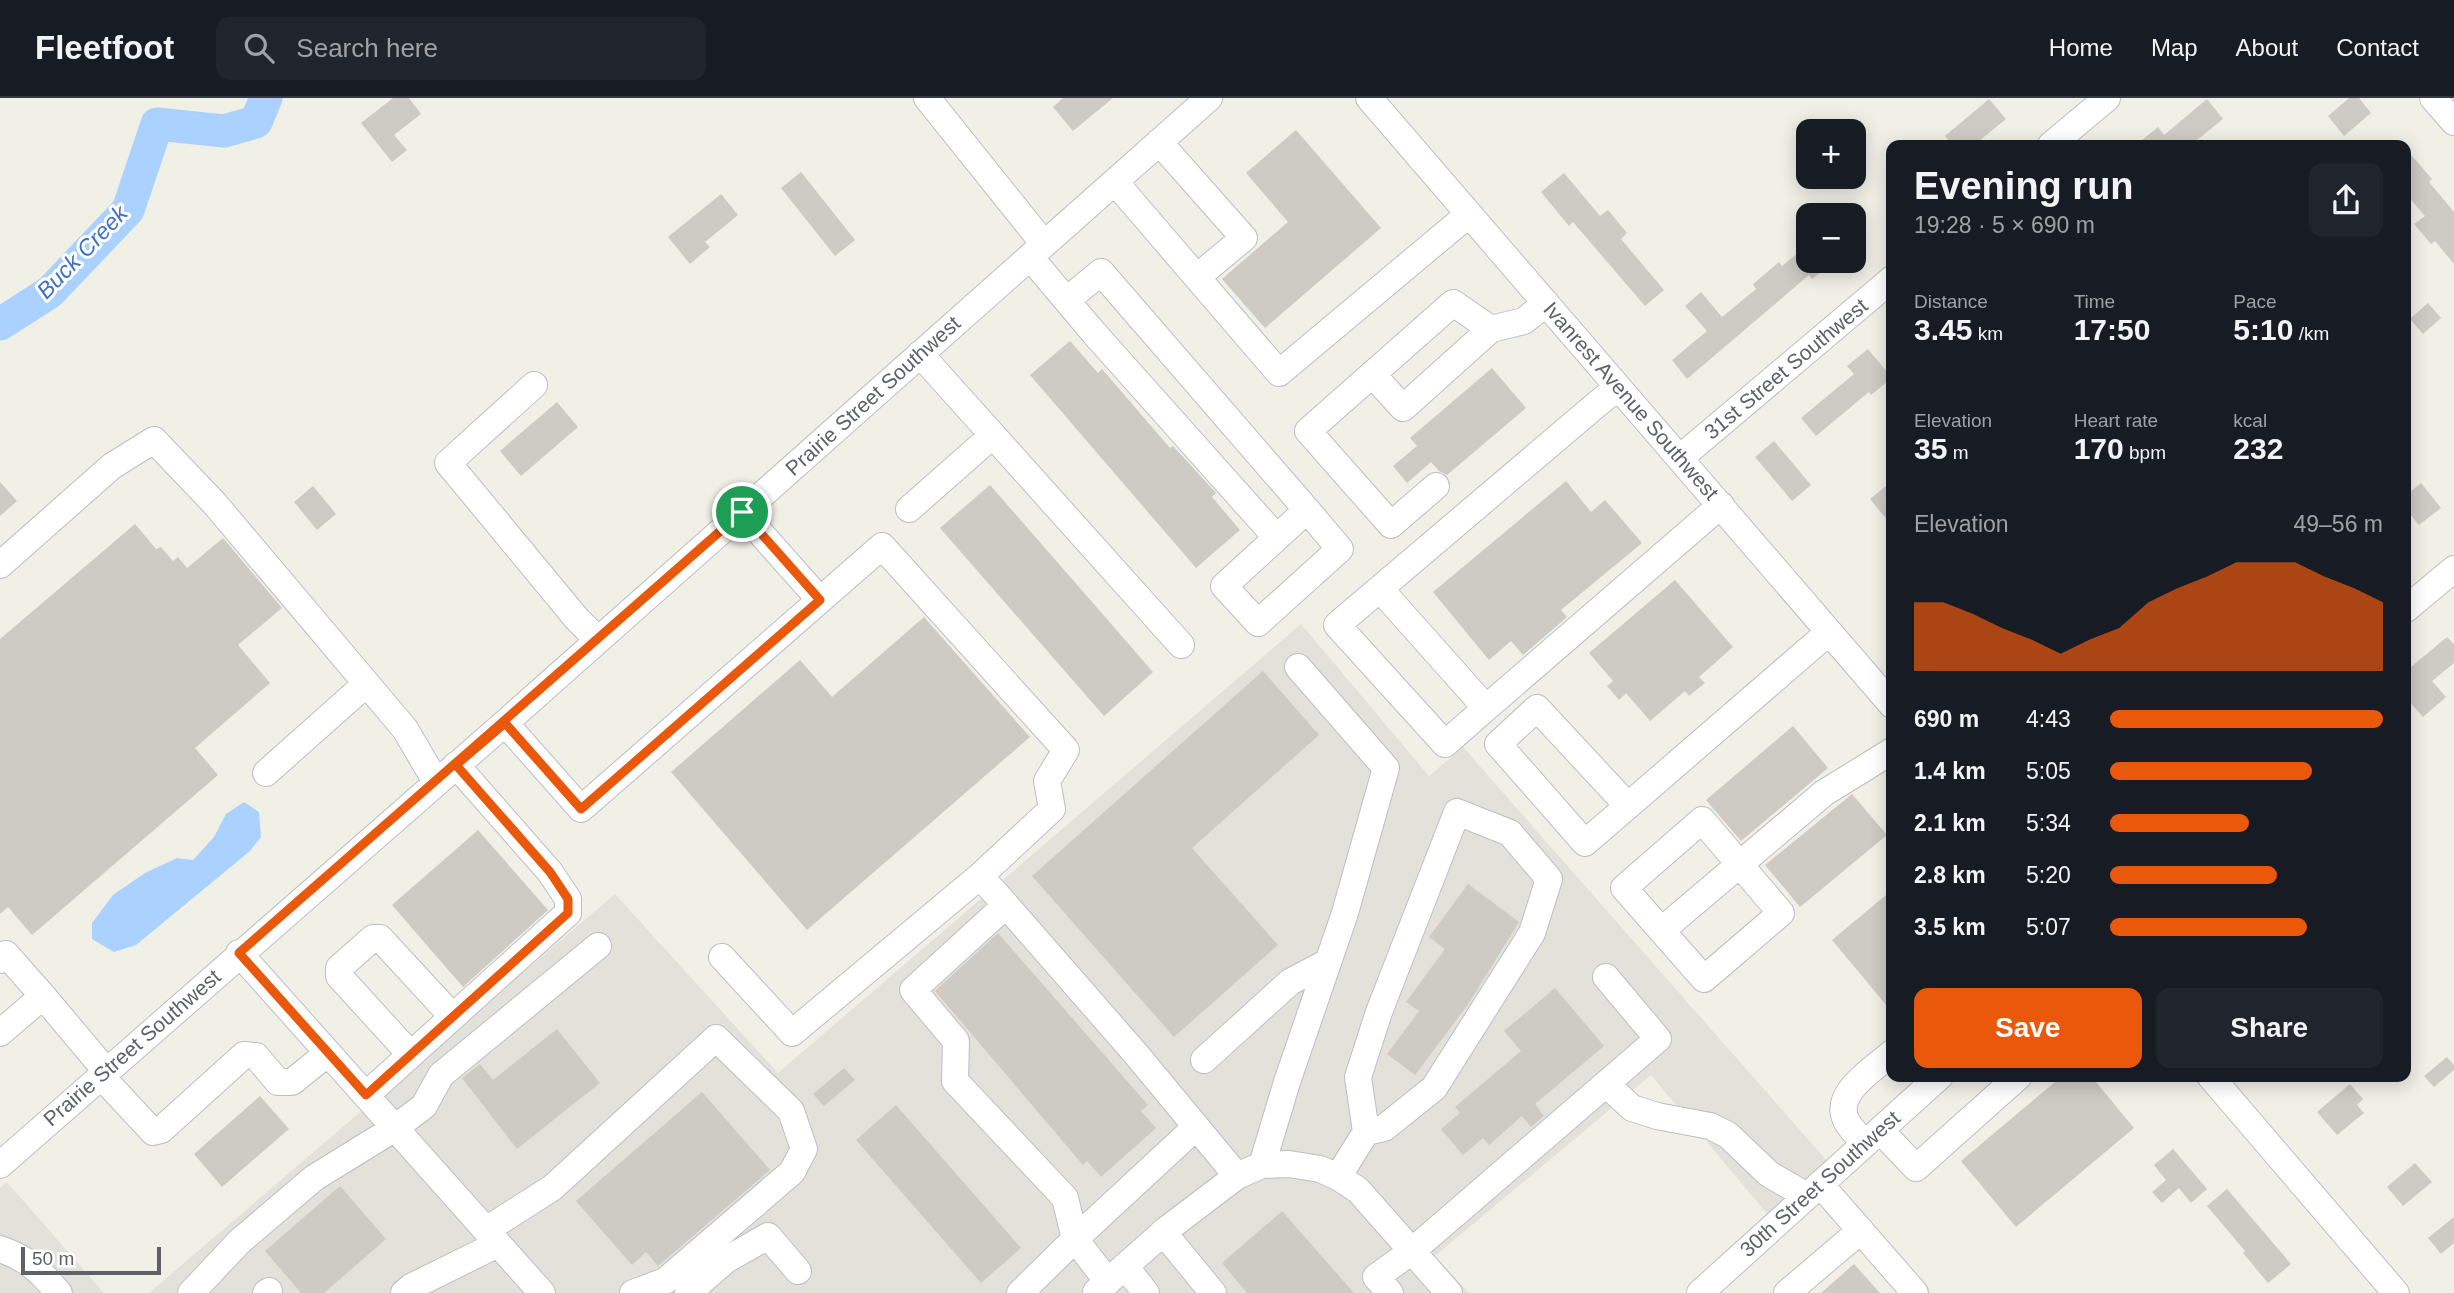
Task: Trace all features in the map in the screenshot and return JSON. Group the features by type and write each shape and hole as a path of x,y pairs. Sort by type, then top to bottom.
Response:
{"street":[{"path":"927,98 1037,251 1067,300 1276,537"},
{"name":"Prairie Street Southwest","path":"0,1165 239,953 505,723 1209,98"},
{"name":"Ivanrest Avenue Southwest","path":"1369,98 1886,698"},
{"path":"2057,140 2107,98"},
{"path":"2433,98 2454,122"},
{"path":"1159,142 1244,238 1198,278"},
{"path":"1115,182 1279,373 1469,214"},
{"path":"1067,300 1101,272 1307,510 1340,549 1258,623 1224,586 1307,510"},
{"name":"31st Street Southwest","path":"1679,458 1886,284"},
{"path":"1436,486 1391,525 1308,431 1453,303 1491,329"},
{"path":"1372,374 1403,408 1491,329 1524,321 1546,303"},
{"path":"920,354 1181,645"},
{"path":"534,385 448,463 577,619 598,640"},
{"path":"1618,387 1337,625 1446,744 1721,505"},
{"path":"909,509 993,435"},
{"path":"0,565 112,466 154,440 215,504 405,729 436,782"},
{"path":"742,512 820,600"},
{"path":"505,723 581,809 882,546 1066,750 1047,781 1052,809 980,876 792,1033 722,957"},
{"path":"2411,605 2454,569"},
{"path":"1380,589 1486,708"},
{"path":"1628,806 1537,708 1498,744 1585,843 1628,806 1829,632"},
{"path":"1262,1165 1286,1082 1345,913 1386,768 1298,667"},
{"path":"266,773 366,684"},
{"path":"1662,930 1824,793 1886,755"},
{"path":"366,1095 568,913 568,899 550,872 456,765"},
{"path":"1338,1177 1367,1132 1358,1077 1379,1012 1457,812 1510,833 1549,879 1532,933 1434,1088 1384,1128 1367,1132"},
{"path":"1702,820 1781,913 1704,979 1662,930 1624,888 1702,820"},
{"path":"980,876 1136,1054 1237,1176"},
{"path":"1006,905 913,990 956,1041 955,1081 1065,1198 1074,1238 1109,1280 1146,1293"},
{"path":"410,1054 339,976 339,968 373,938 380,937 452,1016"},
{"path":"191,1293 239,1242 314,1178 395,1128 424,1106 441,1075 598,946"},
{"path":"239,953 542,1293"},
{"path":"0,960 6,954 153,1132 161,1130 244,1055 256,1056 278,1082 292,1082 328,1053"},
{"path":"1204,1060 1290,982 1328,962"},
{"path":"1390,1293 1376,1277 1412,1251 1658,1039 1606,977"},
{"path":"0,1032 43,996"},
{"path":"404,1293 492,1237 552,1188 716,1038 791,1111 804,1149 792,1172 665,1281 633,1293"},
{"path":"1886,1059 1849,1091 1843,1105 1846,1121 1916,1168 2012,1082"},
{"name":"30th Street Southwest","path":"1715,1288 1813,1190 1933,1082"},
{"path":"2215,1082 2396,1293"},
{"path":"1606,1084 1632,1108 1657,1116 1710,1126 1728,1135 1769,1174 1813,1190 1860,1231 1915,1293"},
{"path":"1020,1293 1074,1238 1196,1127"},
{"path":"1109,1280 1163,1232 1211,1193 1237,1176 1262,1165 1289,1164 1320,1169 1358,1191 1449,1293"},
{"path":"1787,1293 1860,1231"},
{"path":"1163,1232 1213,1293"},
{"path":"688,1293 726,1260 768,1236 798,1271"},
{"path":"0,1249 18,1255 36,1266 60,1293"}],"shaded area":[{"path":"1301,624 1429,776 1463,747 1827,1161 1768,1215 1651,1075 1435,1256 1469,1293 149,1293 615,894 778,1073"},
{"path":"7,1182 104,1293 0,1293 0,1188"}],"water":[{"path":"244,802 259,812 261,837 250,851 136,945 114,952 92,939 92,923 113,895 145,873 177,858 193,860 214,837 226,814"}],"building":[{"path":"393,98 409,98 421,114 394,135 407,150 392,162 361,123"},
{"path":"1063,98 1113,98 1073,131 1053,107"},
{"path":"2349,98 2359,98 2371,113 2344,136 2328,116"},
{"path":"1989,99 2006,119 1980,140 1949,140 1945,136"},
{"path":"2207,99 2223,119 2197,140 2142,140 2158,127 2164,135"},
{"path":"1296,130 1381,228 1265,328 1222,279 1288,222 1246,173"},
{"path":"2411,155 2432,179 2429,182 2454,212 2454,264 2435,241 2431,244 2414,224 2425,216 2411,200"},
{"path":"801,172 855,240 835,256 781,188"},
{"path":"1564,173 1600,216 1608,210 1627,233 1621,239 1664,290 1645,306 1573,222 1569,226 1541,192"},
{"path":"721,194 738,215 705,242 710,247 690,264 668,237"},
{"path":"1796,255 1796,273 1820,273 1812,279 1809,275 1687,379 1672,360 1707,331 1685,306 1701,292 1722,317 1756,289 1753,284 1779,262 1782,266"},
{"path":"2428,303 2441,318 2423,334 2411,318"},
{"path":"1070,341 1098,373 1102,369 1170,448 1173,446 1216,493 1212,497 1240,530 1196,568 1030,375"},
{"path":"1868,349 1886,371 1886,383 1871,395 1869,392 1816,436 1801,418 1854,374 1847,366"},
{"path":"1492,368 1526,408 1447,475 1431,462 1407,483 1393,466 1417,446 1410,438"},
{"path":"557,402 578,427 521,476 500,451"},
{"path":"1774,441 1811,485 1792,501 1755,457"},
{"path":"1566,481 1591,512 1605,500 1642,543 1561,610 1567,617 1523,655 1511,641 1489,660 1433,592"},
{"path":"0,482 17,501 0,516"},
{"path":"2421,483 2441,508 2419,525 2411,515 2411,491"},
{"path":"990,485 1153,672 1104,716 940,528"},
{"path":"313,486 336,514 317,530 294,502"},
{"path":"1886,486 1886,519 1870,499"},
{"path":"135,524 156,549 161,547 173,561 178,557 187,568 223,538 282,608 238,645 270,683 195,748 218,775 32,935 8,907 0,914 0,639"},
{"path":"1675,580 1733,647 1699,677 1705,683 1689,696 1685,691 1650,721 1626,693 1619,700 1607,686 1613,681 1589,653"},
{"path":"924,617 1030,737 807,930 671,772 800,660 832,697"},
{"path":"2447,637 2454,644 2454,663 2432,681 2446,697 2423,717 2411,704 2411,667"},
{"path":"1263,671 1319,735 1192,848 1278,945 1174,1037 1032,876"},
{"path":"1793,726 1828,768 1741,841 1706,800"},
{"path":"1852,794 1886,834 1800,907 1765,865"},
{"path":"478,830 548,910 463,987 392,905"},
{"path":"1468,884 1519,922 1469,1003 1415,1075 1387,1054 1419,1011 1406,1002 1445,949 1429,937"},
{"path":"1886,895 1886,1005 1832,940"},
{"path":"998,933 1148,1105 1141,1111 1156,1128 1101,1177 1087,1161 1083,1165 935,991"},
{"path":"1555,988 1604,1046 1535,1104 1544,1116 1531,1127 1522,1116 1489,1145 1483,1138 1463,1155 1441,1129 1460,1113 1455,1107 1521,1051 1504,1031"},
{"path":"557,1029 600,1083 517,1149 462,1078 480,1064 493,1080"},
{"path":"2447,1057 2454,1065 2454,1070 2434,1087 2424,1076"},
{"path":"844,1068 855,1080 824,1106 813,1094"},
{"path":"2055,1082 2096,1082 2134,1128 2016,1227 1961,1161"},
{"path":"2350,1084 2363,1099 2357,1105 2364,1113 2337,1135 2317,1112"},
{"path":"702,1092 770,1170 658,1266 646,1252 632,1265 576,1201"},
{"path":"260,1096 289,1129 222,1187 194,1154"},
{"path":"896,1105 1021,1248 981,1283 856,1140"},
{"path":"2173,1149 2207,1189 2191,1203 2179,1188 2162,1203 2152,1192 2166,1180 2154,1165"},
{"path":"2415,1163 2432,1182 2403,1206 2387,1187"},
{"path":"340,1186 386,1239 324,1293 301,1293 265,1251"},
{"path":"2227,1189 2291,1264 2268,1283 2207,1206"},
{"path":"1282,1211 1354,1293 1247,1293 1222,1263"},
{"path":"2454,1217 2454,1243 2441,1254 2428,1238"},
{"path":"1854,1264 1880,1293 1821,1293"}],"waterway":[{"name":"Buck Creek","path":"0,324 50,292 128,210 157,124 224,131 256,122 266,98"}],"route":[{"path":"742,512 505,723 239,953 366,1095 568,913 568,899 550,872 506,823 456,765 505,723 581,809 820,600 742,512"}]}
